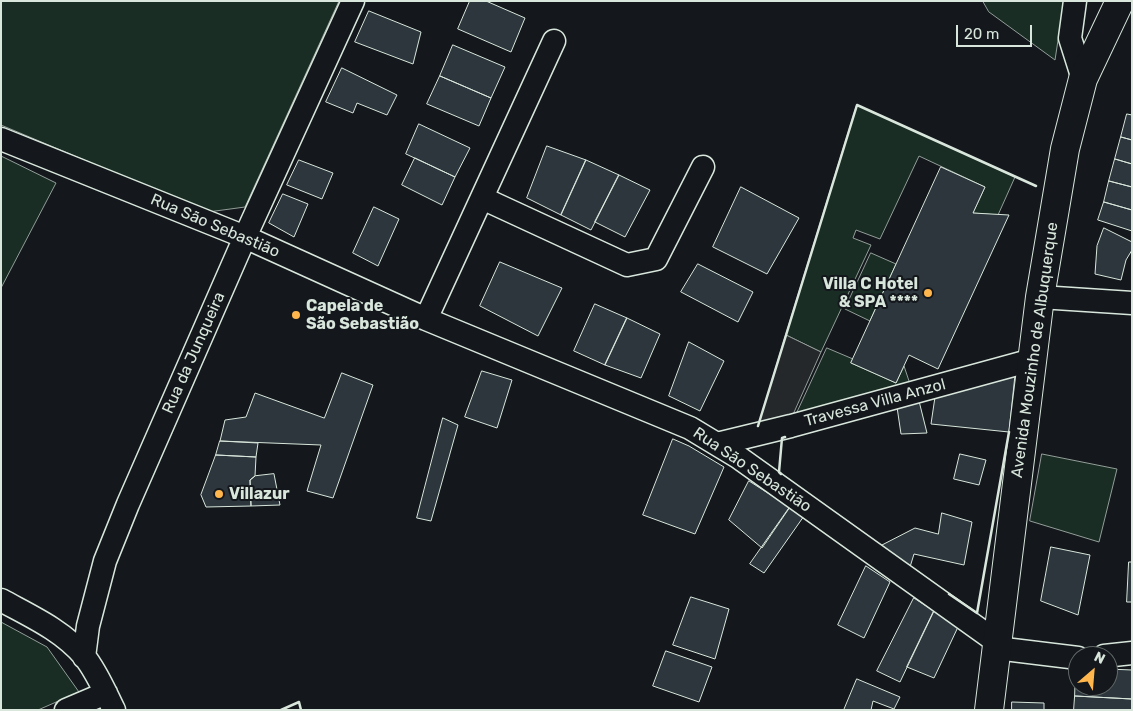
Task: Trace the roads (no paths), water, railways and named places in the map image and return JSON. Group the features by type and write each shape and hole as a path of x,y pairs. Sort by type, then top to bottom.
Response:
{"main road":[{"name":"Avenida Mouzinho de Albuquerque","path":"989,710 1040,297 1065,148 1083,79 1120,1"}],"street":[{"name":"Rua da Junqueira","path":"84,657 88,626 105,561 128,504 245,237 353,1"},
{"path":"1075,1 1070,38 1083,79"},
{"path":"426,320 554,41"},
{"name":"Rua São Sebastião","path":"1,139 245,237 426,320 690,428 738,457 997,645"},
{"path":"482,198 627,265 656,259 703,167"},
{"path":"1040,297 1132,303"},
{"name":"Travessa Villa Anzol","path":"717,444 791,426 1032,360"},
{"path":"1,600 56,631 71,643 93,670 110,701 66,710"},
{"path":"997,645 1068,656"},
{"path":"1118,654 1132,653"}],"place":[{"name":"Villa C Hotel & SPA ****","path":"928,293"},
{"name":"Capela de São Sebastião","path":"296,315"},
{"name":"Villazur","path":"219,494"}]}
